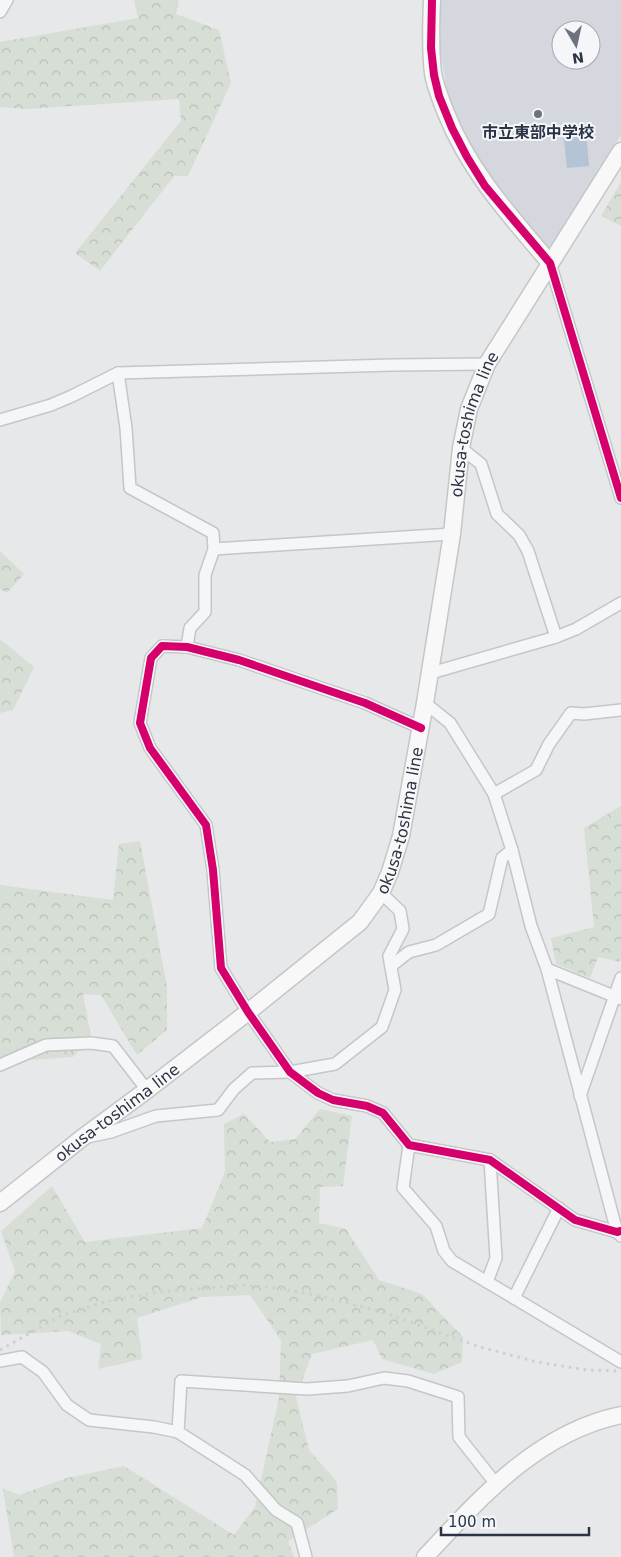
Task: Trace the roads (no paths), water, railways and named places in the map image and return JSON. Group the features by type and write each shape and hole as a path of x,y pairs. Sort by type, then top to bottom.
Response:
{"main road":[{"path":"432,0 431,48 434,75 439,96 452,128 485,186 550,263"},
{"name":"okusa-toshima line","path":"0,1203 248,1012 360,922 381,893 390,872 401,836 426,703 452,534 461,448 470,409 487,364 621,151"},
{"path":"425,1557 496,1484 521,1463 545,1446 575,1430 621,1415"}],"street":[{"path":"0,12 7,0"},
{"path":"550,263 621,498"},
{"path":"0,420 50,405 118,373 487,364"},
{"path":"118,373 126,428 130,488 212,533 214,549 205,575 205,612 190,628 187,648"},
{"path":"461,448 481,464 496,514 519,535 528,551 556,638"},
{"path":"214,549 452,534"},
{"path":"431,673 556,638 576,629 621,602"},
{"path":"421,728 365,702 239,660 187,648 162,646 151,658 140,723 150,748 206,825 213,870 221,968 248,1012 290,1072 318,1093 333,1100 367,1106 383,1112 409,1145 490,1160 575,1220 620,1233"},
{"path":"426,703 450,723 494,794 512,850 531,926 547,969 580,1096 620,1233"},
{"path":"494,794 536,770 549,744 571,713 584,714 621,710"},
{"path":"391,966 409,952 436,946 489,914 502,858 512,850"},
{"path":"82,1138 111,1132 156,1116 218,1110 234,1089 252,1073 290,1072 335,1064 382,1027 394,990 389,956 403,929 400,911 381,893"},
{"path":"547,969 618,998"},
{"path":"580,1096 618,998 621,978"},
{"path":"0,1066 46,1045 91,1043 113,1046 147,1090"},
{"path":"409,1145 403,1188 436,1226 444,1251 452,1261 621,1362"},
{"path":"487,1282 496,1258 490,1160"},
{"path":"514,1298 559,1208"},
{"path":"0,1361 22,1357 43,1372 67,1405 89,1420 154,1427 178,1432 245,1475 276,1510 297,1524 306,1557"},
{"path":"178,1432 181,1381 307,1389 348,1386 384,1378 408,1381 458,1397 459,1437 496,1484"}],"water":[{"path":"586,130 589,166 567,168 563,132"}],"railway":[{"path":"0,1350 60,1316 108,1301 158,1292 243,1285 310,1294 379,1311 480,1347 537,1362 587,1370 621,1371"}],"place":[{"name":"市立東部中学校","path":"538,114"}]}
